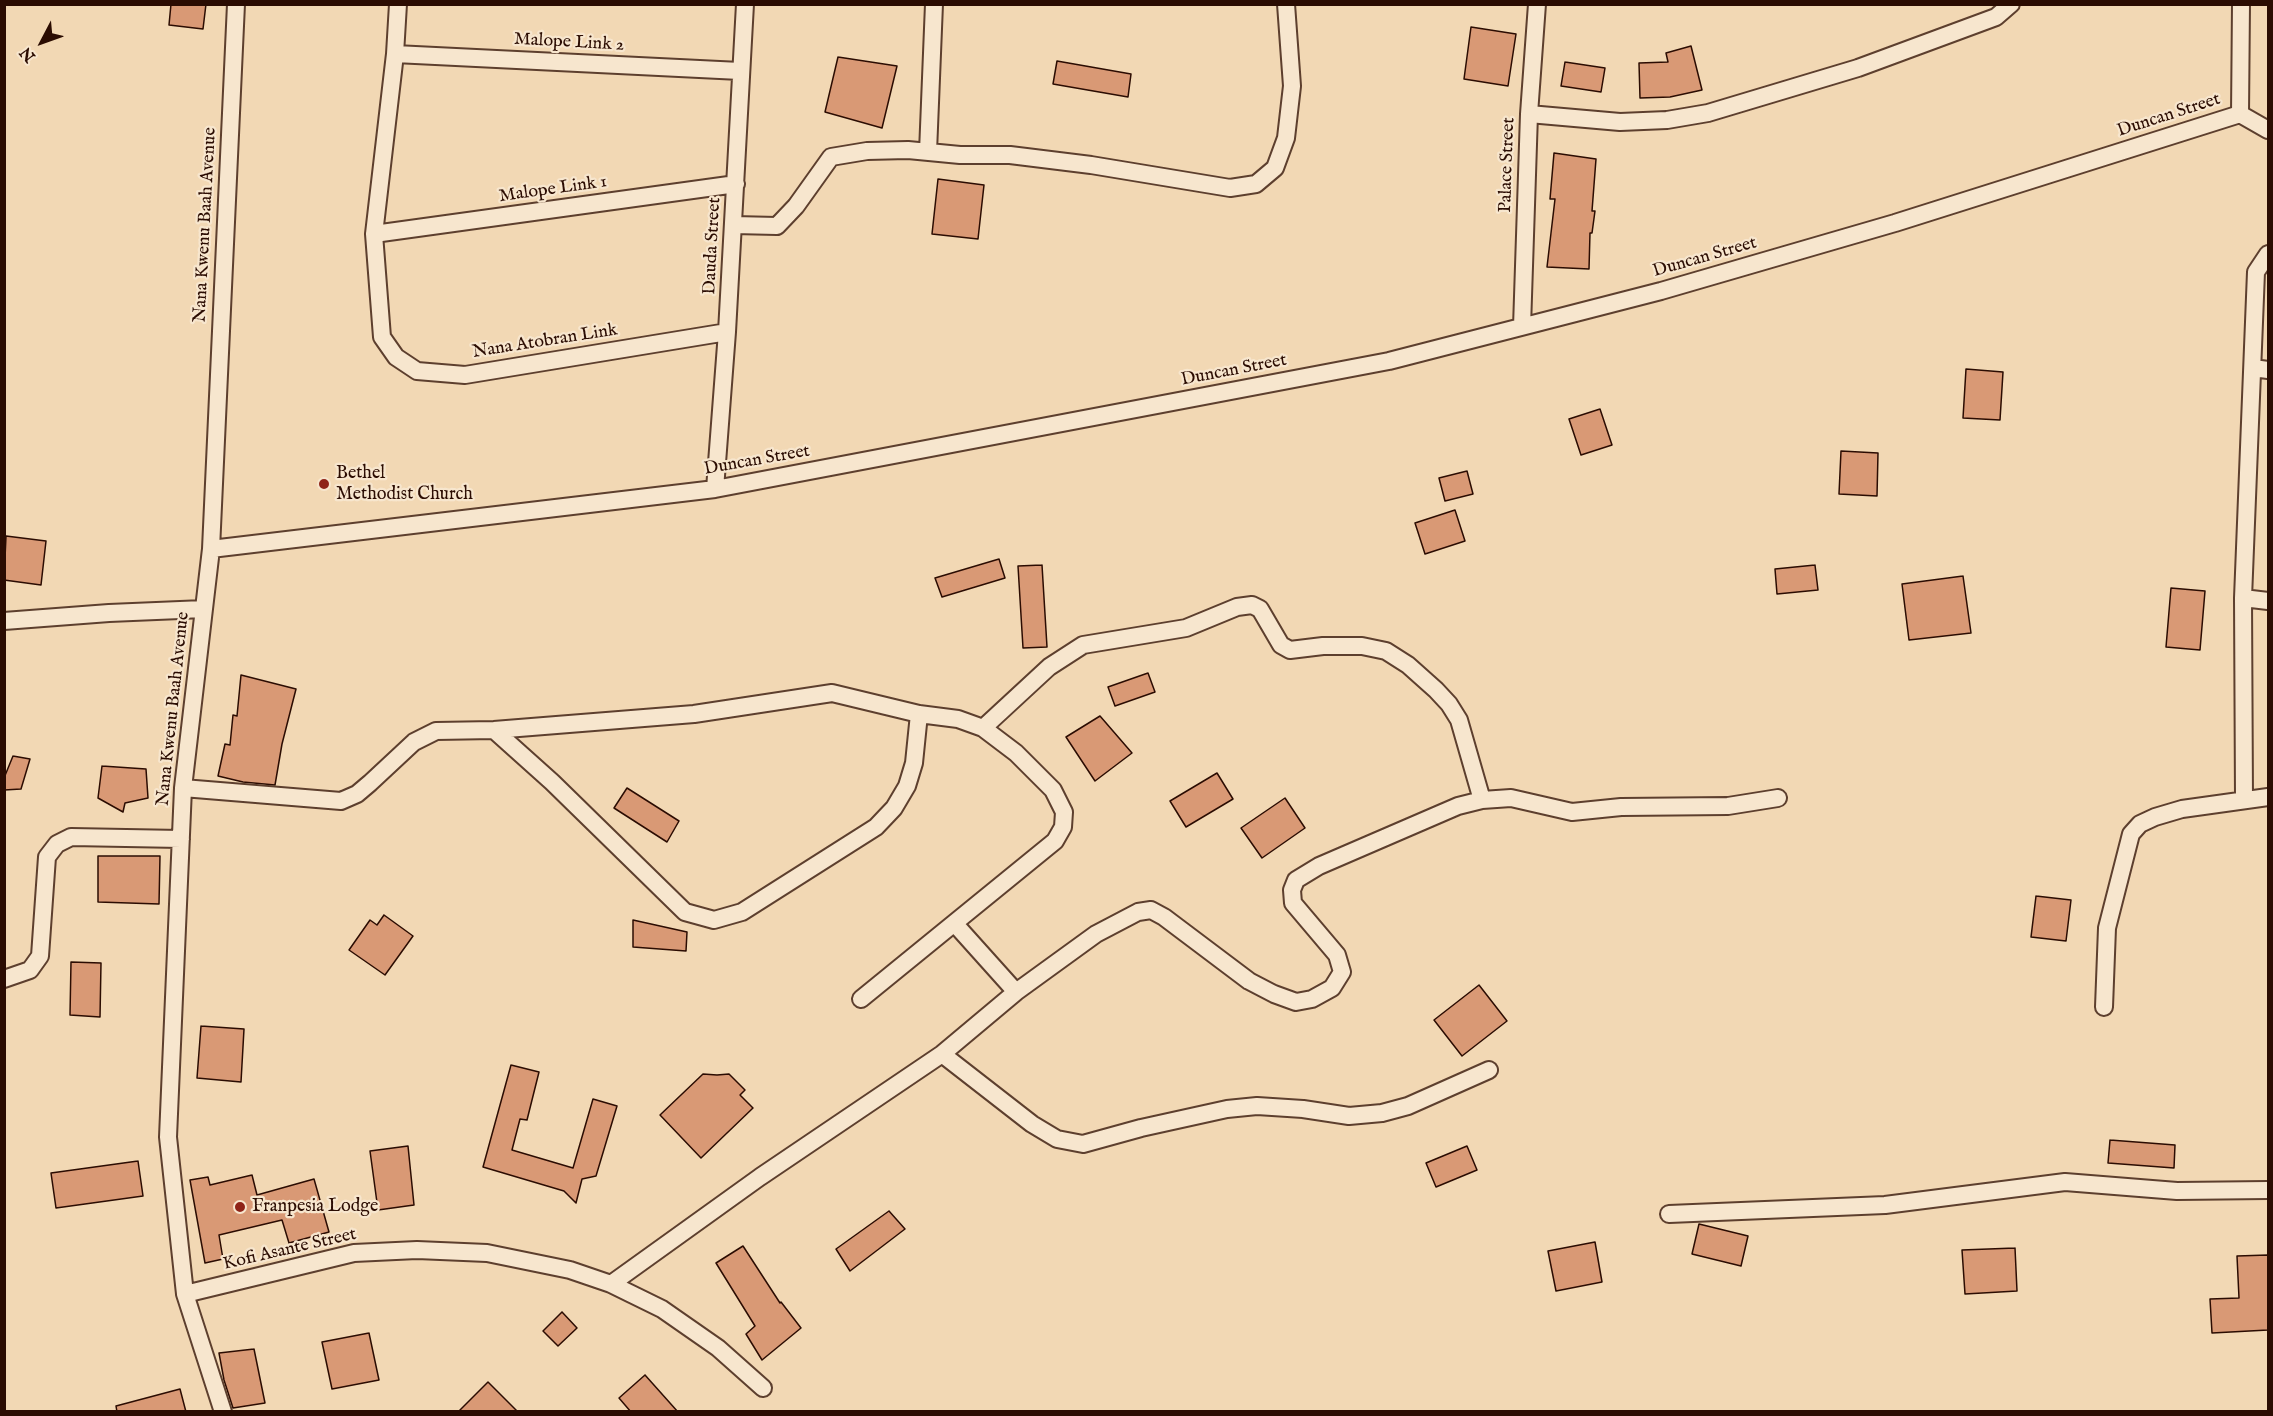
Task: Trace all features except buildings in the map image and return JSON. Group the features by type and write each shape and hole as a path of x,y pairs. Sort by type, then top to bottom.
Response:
{"street":[{"name":"Nana Kwenu Baah Avenue","path":"223,1412 185,1294 168,1137 183,788 211,549 236,4"},
{"path":"374,234 395,54 398,4"},
{"name":"Dauda Street","path":"715,489 734,225 745,4"},
{"path":"928,152 934,4"},
{"path":"734,225 777,226 796,206 831,157 867,151 908,150 960,155 1010,155 1090,165 1230,188 1256,184 1275,168 1286,138 1292,86 1286,4"},
{"name":"Palace Street","path":"1522,327 1529,114 1537,4"},
{"path":"1529,114 1620,122 1667,120 1708,113 1858,68 1996,16 2011,4"},
{"path":"2241,4 2240,114 2268,130"},
{"name":"Malope Link 2","path":"395,54 740,71"},
{"name":"Duncan Street","path":"211,549 715,489 1389,361 1661,291 1873,229 2240,114"},
{"name":"Malope Link 1","path":"374,234 736,184"},
{"name":"Nana Atobran Link","path":"374,234 382,337 396,357 417,371 465,375 727,332"},
{"path":"2244,800 2243,598 2261,369 2256,272 2268,254"},
{"path":"2243,598 2268,601"},
{"path":"983,728 1048,667 1083,645 1186,627 1237,607 1252,605 1260,609 1281,645 1290,650 1323,646 1362,646 1386,651 1408,665 1449,704 1459,720 1482,800"},
{"path":"4,621 204,609"},
{"path":"183,788 341,801 357,794 414,742 436,731 495,730 694,714 832,693 919,714 958,719 983,728 1016,753 1053,790 1064,812 1063,826 1055,841 861,999"},
{"path":"495,730 552,782 685,912 714,920 742,912 876,827 894,808 907,786 914,763 919,714"},
{"path":"2104,1007 2107,928 2132,834 2140,824 2182,809 2268,797"},
{"path":"611,1284 760,1177 942,1054 1016,992 1096,934 1138,912 1151,910 1164,916 1249,981 1296,1002 1312,999 1332,988 1342,972 1337,955 1293,903 1292,890 1296,880 1318,866 1458,806 1482,800 1511,798 1572,812 1621,807 1728,806 1778,798"},
{"path":"4,979 30,969 40,956 47,857 57,844 71,837 181,839"},
{"path":"955,924 1016,992"},
{"path":"942,1054 1040,1129 1057,1139 1083,1144 1141,1128 1227,1109 1257,1106 1304,1109 1348,1116 1382,1113 1408,1106 1489,1070"},
{"path":"1669,1214 1885,1205 2064,1182 2177,1191 2268,1190"},
{"name":"Kofi Asante Street","path":"185,1294 354,1253 417,1250 487,1253 570,1270 611,1284 662,1309 718,1348 763,1388"}],"place":[{"name":"Bethel Methodist Church","path":"324,484"},
{"name":"Franpesia Lodge","path":"240,1207"}]}
